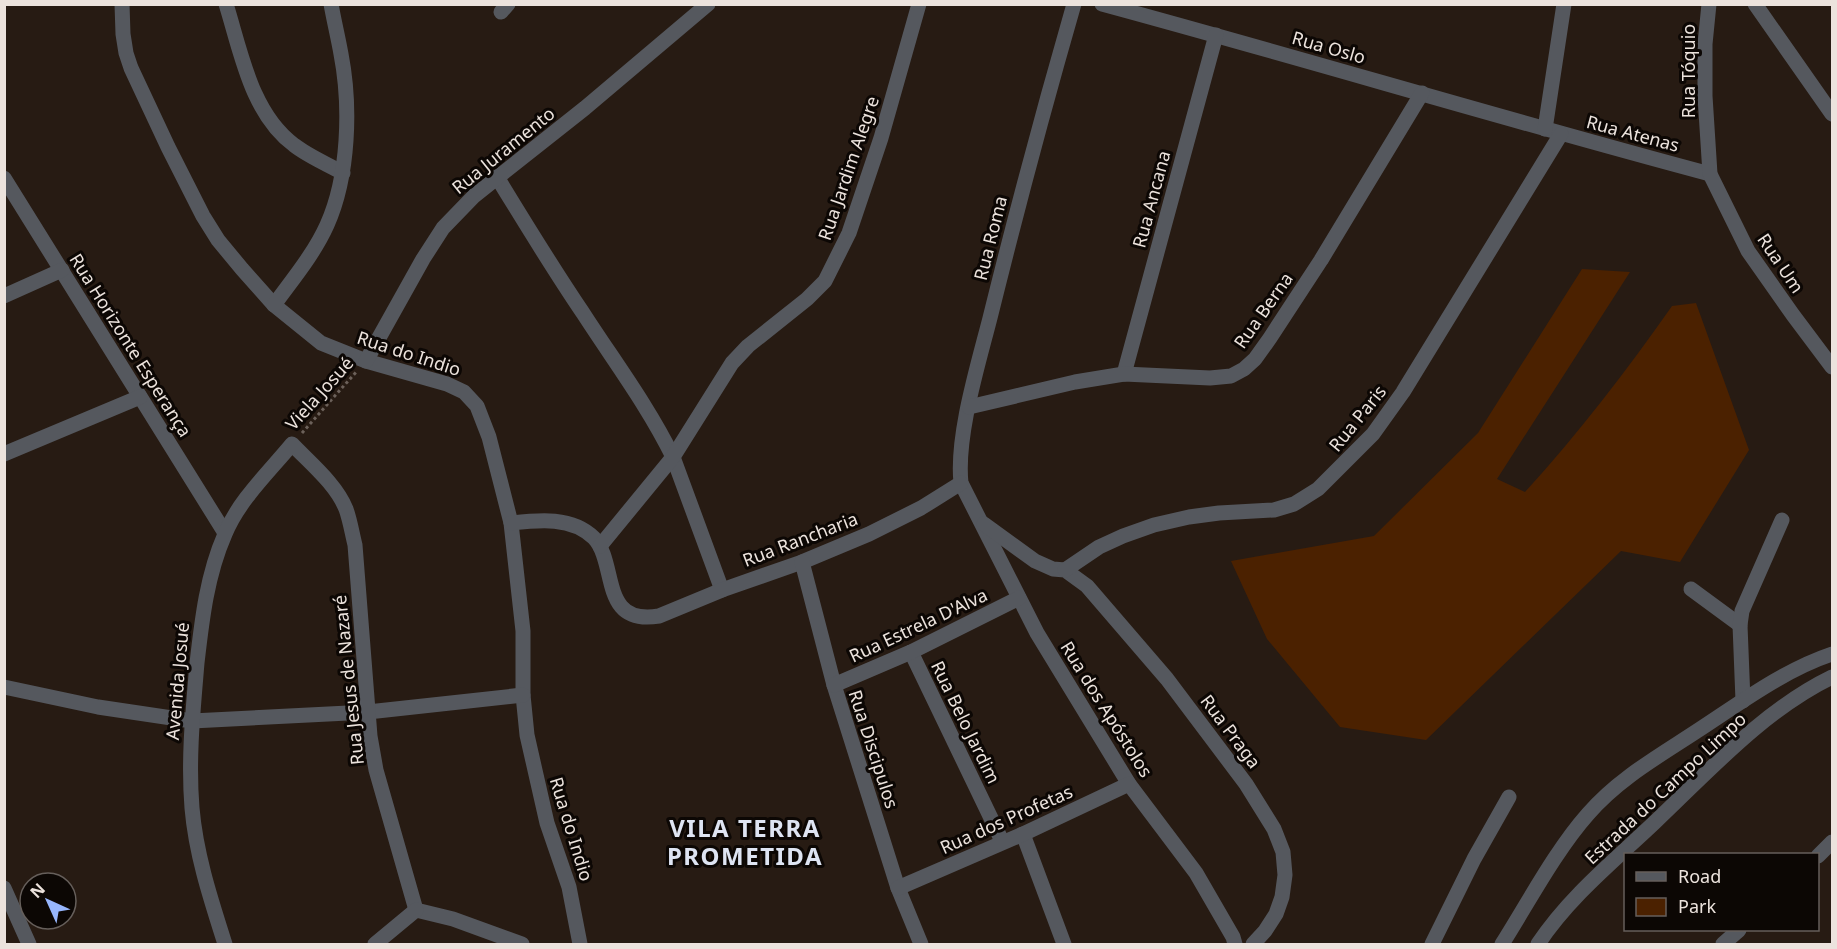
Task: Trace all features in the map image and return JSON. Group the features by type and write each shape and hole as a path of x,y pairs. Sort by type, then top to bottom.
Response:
{"street":[{"name":"Rua do Indio","path":"122,4 124,44 131,69 184,180 218,240 274,305 321,343 366,361 447,384 464,392 477,406 489,437 511,523 523,631 523,695 527,735 540,799 569,887 580,945"},
{"path":"226,4 261,108 294,145 342,173"},
{"path":"274,305 326,228 338,200 346,132 345,84 331,4"},
{"name":"Rua Juramento","path":"366,361 443,228 474,196 585,108 708,4"},
{"name":"Rua Jardim Alegre","path":"600,546 674,457 732,363 769,327 807,299 825,281 849,233 881,138 919,4"},
{"name":"Rua Roma","path":"961,483 960,459 969,407 1033,144 1074,4"},
{"name":"Rua Oslo","path":"1102,4 1545,129"},
{"path":"1545,129 1564,4"},
{"name":"Rua Tóquio","path":"1709,4 1705,44 1705,96 1710,174"},
{"path":"1755,4 1833,114"},
{"name":"Rua Ancana","path":"1124,374 1216,35"},
{"name":"Rua Berna","path":"969,407 1075,382 1124,374 1210,378 1231,376 1244,369 1255,359 1321,260 1422,93"},
{"name":"Rua Atenas","path":"1545,129 1710,174"},
{"name":"Rua Paris","path":"1065,570 1099,547 1154,525 1219,513 1274,510 1294,504 1318,489 1372,434 1403,392 1561,134"},
{"name":"Rua Um","path":"1710,174 1748,251 1833,367"},
{"path":"497,177 546,257 643,402 674,457 722,590"},
{"name":"Rua Horizonte Esperança","path":"4,178 225,533"},
{"path":"4,296 62,270"},
{"path":"4,454 140,397"},
{"name":"Avenida Josué","path":"225,945 202,867 192,809 190,756 201,627 207,589 225,533 249,495 292,444"},
{"name":"Rua Jesus de Nazaré","path":"292,444 334,489 345,507 348,518 355,545 368,712 376,770 416,910"},
{"name":"Rua dos Apóstolos","path":"961,483 1037,633 1129,784 1196,873 1223,919 1234,945"},
{"name":"Rua Rancharia","path":"600,546 612,591 621,605 632,614 648,618 659,616 722,590 802,562 879,529 921,508 961,483"},
{"path":"511,523 543,519 565,522 581,528 600,546"},
{"path":"1743,701 1740,625 1742,611 1782,520"},
{"name":"Rua Praga","path":"981,522 1035,561 1053,569 1065,570 1088,586 1167,679 1246,784 1274,829 1283,852 1285,875 1282,897 1270,922 1253,945"},
{"name":"Rua Discipulos","path":"802,562 834,686 898,888 921,945"},
{"path":"1691,590 1740,625"},
{"name":"Rua Estrela D'Alva","path":"834,686 911,652 1018,598"},
{"name":"Rua Belo Jardim","path":"911,652 1002,841"},
{"name":"Estrada do Campo Limpo","path":"1502,945 1570,837 1609,792 1638,769 1743,701 1806,664 1833,654"},
{"path":"1806,664 1813,686"},
{"name":"Estrada do Campo Limpo","path":"1538,945 1552,925 1575,900 1716,764 1773,714 1813,686 1833,677"},
{"path":"4,687 98,707 192,721 368,712 523,695"},
{"name":"Rua dos Profetas","path":"898,888 1002,841 1023,834 1129,784"},
{"path":"1432,945 1474,859 1509,797"},
{"path":"1023,834 1064,945"},
{"path":"1819,855 1833,842"},
{"path":"4,888 29,945"},
{"path":"375,945 416,910 453,919 522,945"},
{"path":"1724,945 1738,931"}],"path":[{"name":"Viela Josué","path":"292,444 366,361"}],"green space":[{"path":"1582,269 1630,272 1497,479 1525,492 1602,401 1672,306 1696,303 1749,450 1680,562 1621,551 1426,740 1340,727 1267,639 1231,561 1374,536 1478,433"}],"district":[{"name":"VILA TERRA PROMETIDA","path":"745,841"}]}
